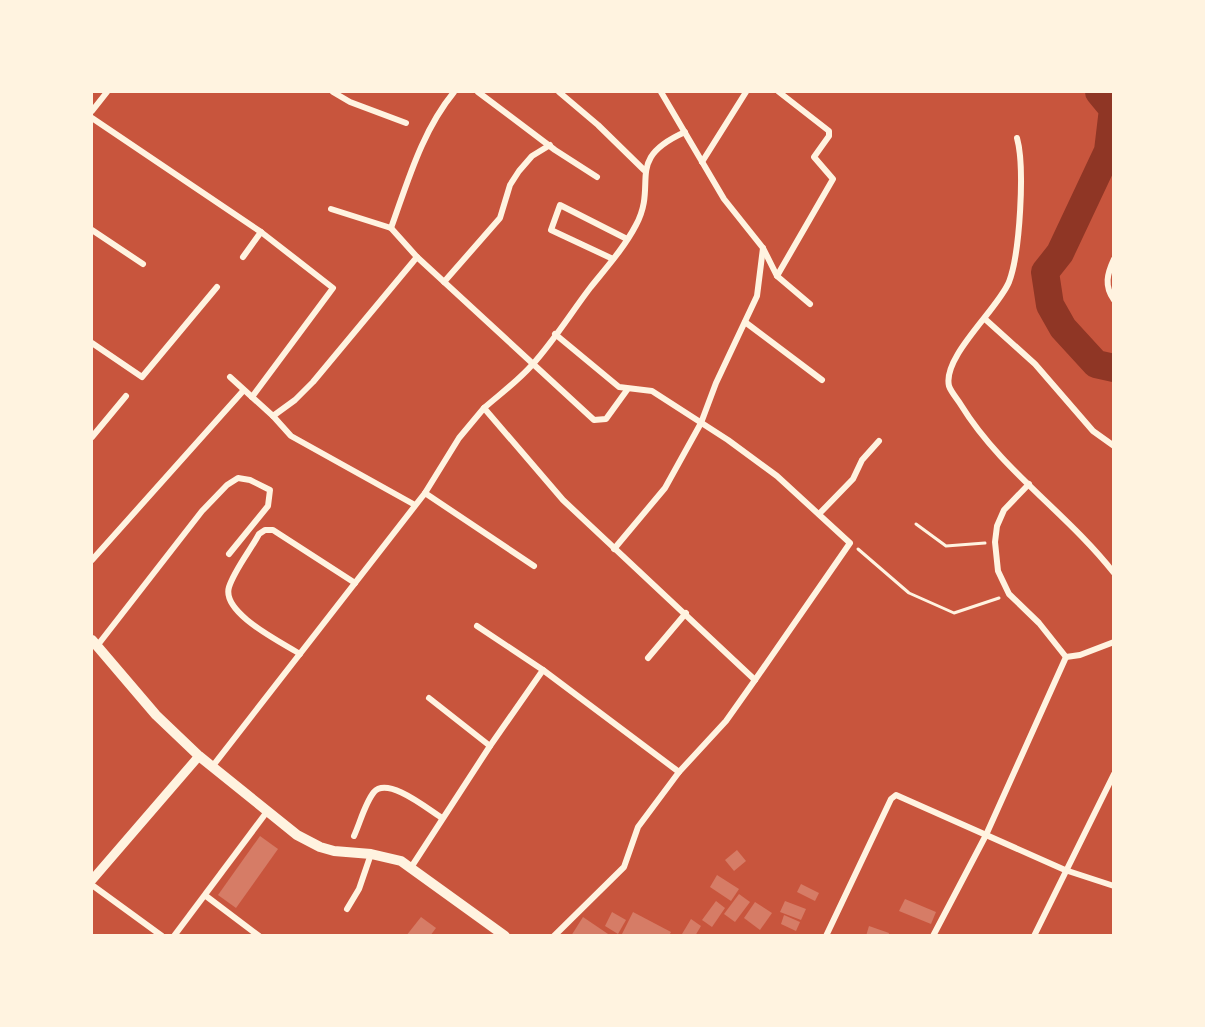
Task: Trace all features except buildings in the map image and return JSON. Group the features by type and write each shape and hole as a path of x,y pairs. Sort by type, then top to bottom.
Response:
{"main road":[{"path":"94,643 156,715 198,756 266,813 297,835 320,847 392,858 412,866 505,936"}],"street":[{"path":"92,111 106,92"},
{"path":"333,92 350,102 406,123"},
{"path":"391,228 424,141 442,107 454,92"},
{"path":"478,92 597,177"},
{"path":"559,92 598,124 644,170"},
{"path":"661,92 724,199 763,248 777,276 810,304"},
{"path":"702,162 746,92"},
{"path":"777,276 833,179 814,157 829,136 829,131 778,92"},
{"path":"92,118 261,232 333,288 252,397"},
{"path":"211,767 424,494 459,438 484,408 533,364 613,259 641,217 645,201 644,170 656,150 668,140 685,132"},
{"path":"1017,138 1021,164 1018,245 1009,283 985,319 969,336 950,371 949,386 970,419 1010,468 1029,484 1113,573"},
{"path":"444,282 492,230 500,218 510,185 519,171 531,156 550,145"},
{"path":"613,259 551,230 560,205 627,240"},
{"path":"332,209 391,228 417,257 598,421 606,419 627,390"},
{"path":"92,230 143,264"},
{"path":"243,256 261,232"},
{"path":"614,549 665,488 701,423 757,296 763,248"},
{"path":"273,416 295,400 313,382 417,257"},
{"path":"1113,259 1107,274 1108,292 1113,300"},
{"path":"92,343 142,376 217,287"},
{"path":"985,319 1035,364 1093,431 1113,446"},
{"path":"745,322 822,380"},
{"path":"554,936 624,867 639,827 679,771 726,721 850,543 777,476 652,392 627,390 604,377 555,333"},
{"path":"230,377 273,416 291,436 415,505"},
{"path":"92,560 243,391"},
{"path":"92,437 126,396"},
{"path":"484,408 555,492 755,680"},
{"path":"819,514 853,479 862,460 879,441"},
{"path":"94,643 202,511 227,485 238,478 250,480 270,490 268,506 229,554"},
{"path":"1029,484 1004,510 998,526 995,542 998,571 1009,594 1039,622 1066,657"},
{"path":"424,494 534,566"},
{"path":"300,654 236,612 228,601 229,588 259,534 265,530 273,530 355,583"},
{"path":"648,658 686,613"},
{"path":"477,626 543,670 679,771"},
{"path":"1066,657 1080,656 1113,642"},
{"path":"933,936 986,835 1066,657"},
{"path":"412,866 490,746 543,670"},
{"path":"429,698 490,746"},
{"path":"92,880 198,756"},
{"path":"1034,936 1113,774"},
{"path":"354,836 375,792 384,787 396,790 442,818"},
{"path":"826,936 893,796 902,795 1065,870 1113,886"},
{"path":"174,936 266,813"},
{"path":"347,909 359,889 371,854"},
{"path":"92,885 162,936"},
{"path":"206,896 259,936"}],"path":[{"path":"916,524 946,546 995,542"},
{"path":"850,543 909,593 954,613 1009,594"}],"waterway":[{"path":"1099,92 1113,109 1108,151 1060,253 1045,272 1050,305 1063,328 1096,364 1114,368"}]}
